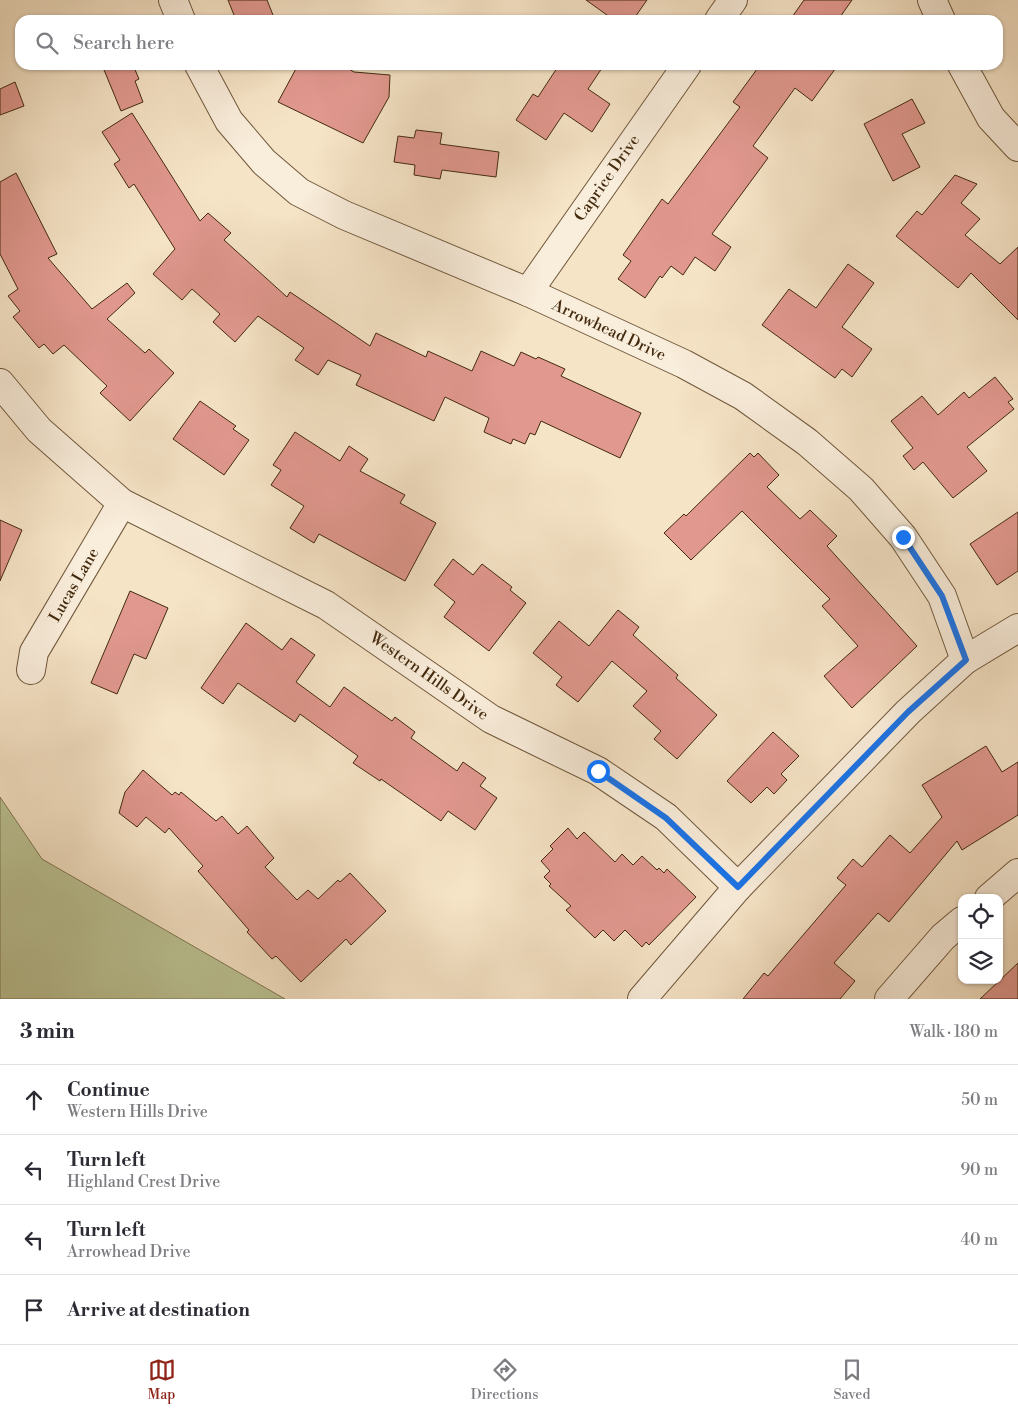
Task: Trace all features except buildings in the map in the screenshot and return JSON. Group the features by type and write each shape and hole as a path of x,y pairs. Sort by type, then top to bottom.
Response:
{"street":[{"path":"173,0 179,15"},
{"path":"722,15 733,0"},
{"path":"932,0 939,15"},
{"name":"Arrowhead Drive","path":"202,70 229,121 264,162 299,192 344,215 528,292 684,364 743,396 807,442 861,489 903,537 942,596 966,660"},
{"name":"Caprice Drive","path":"528,292 683,70"},
{"path":"965,70 991,118 1018,147"},
{"name":"Western Hills Drive","path":"0,383 39,430 122,503 326,605 491,719 598,771 666,818 738,887"},
{"name":"Lucas Lane","path":"30,670 34,652 122,503"},
{"path":"642,999 738,887 908,712 966,660 1018,628"},
{"path":"994,894 1018,874"},
{"path":"889,999 943,937 958,924"}],"green space":[{"path":"0,797 42,859 285,999 0,999"}],"route":[{"path":"598,771 666,818 738,887 908,712 966,660 942,596 903,537"}]}
